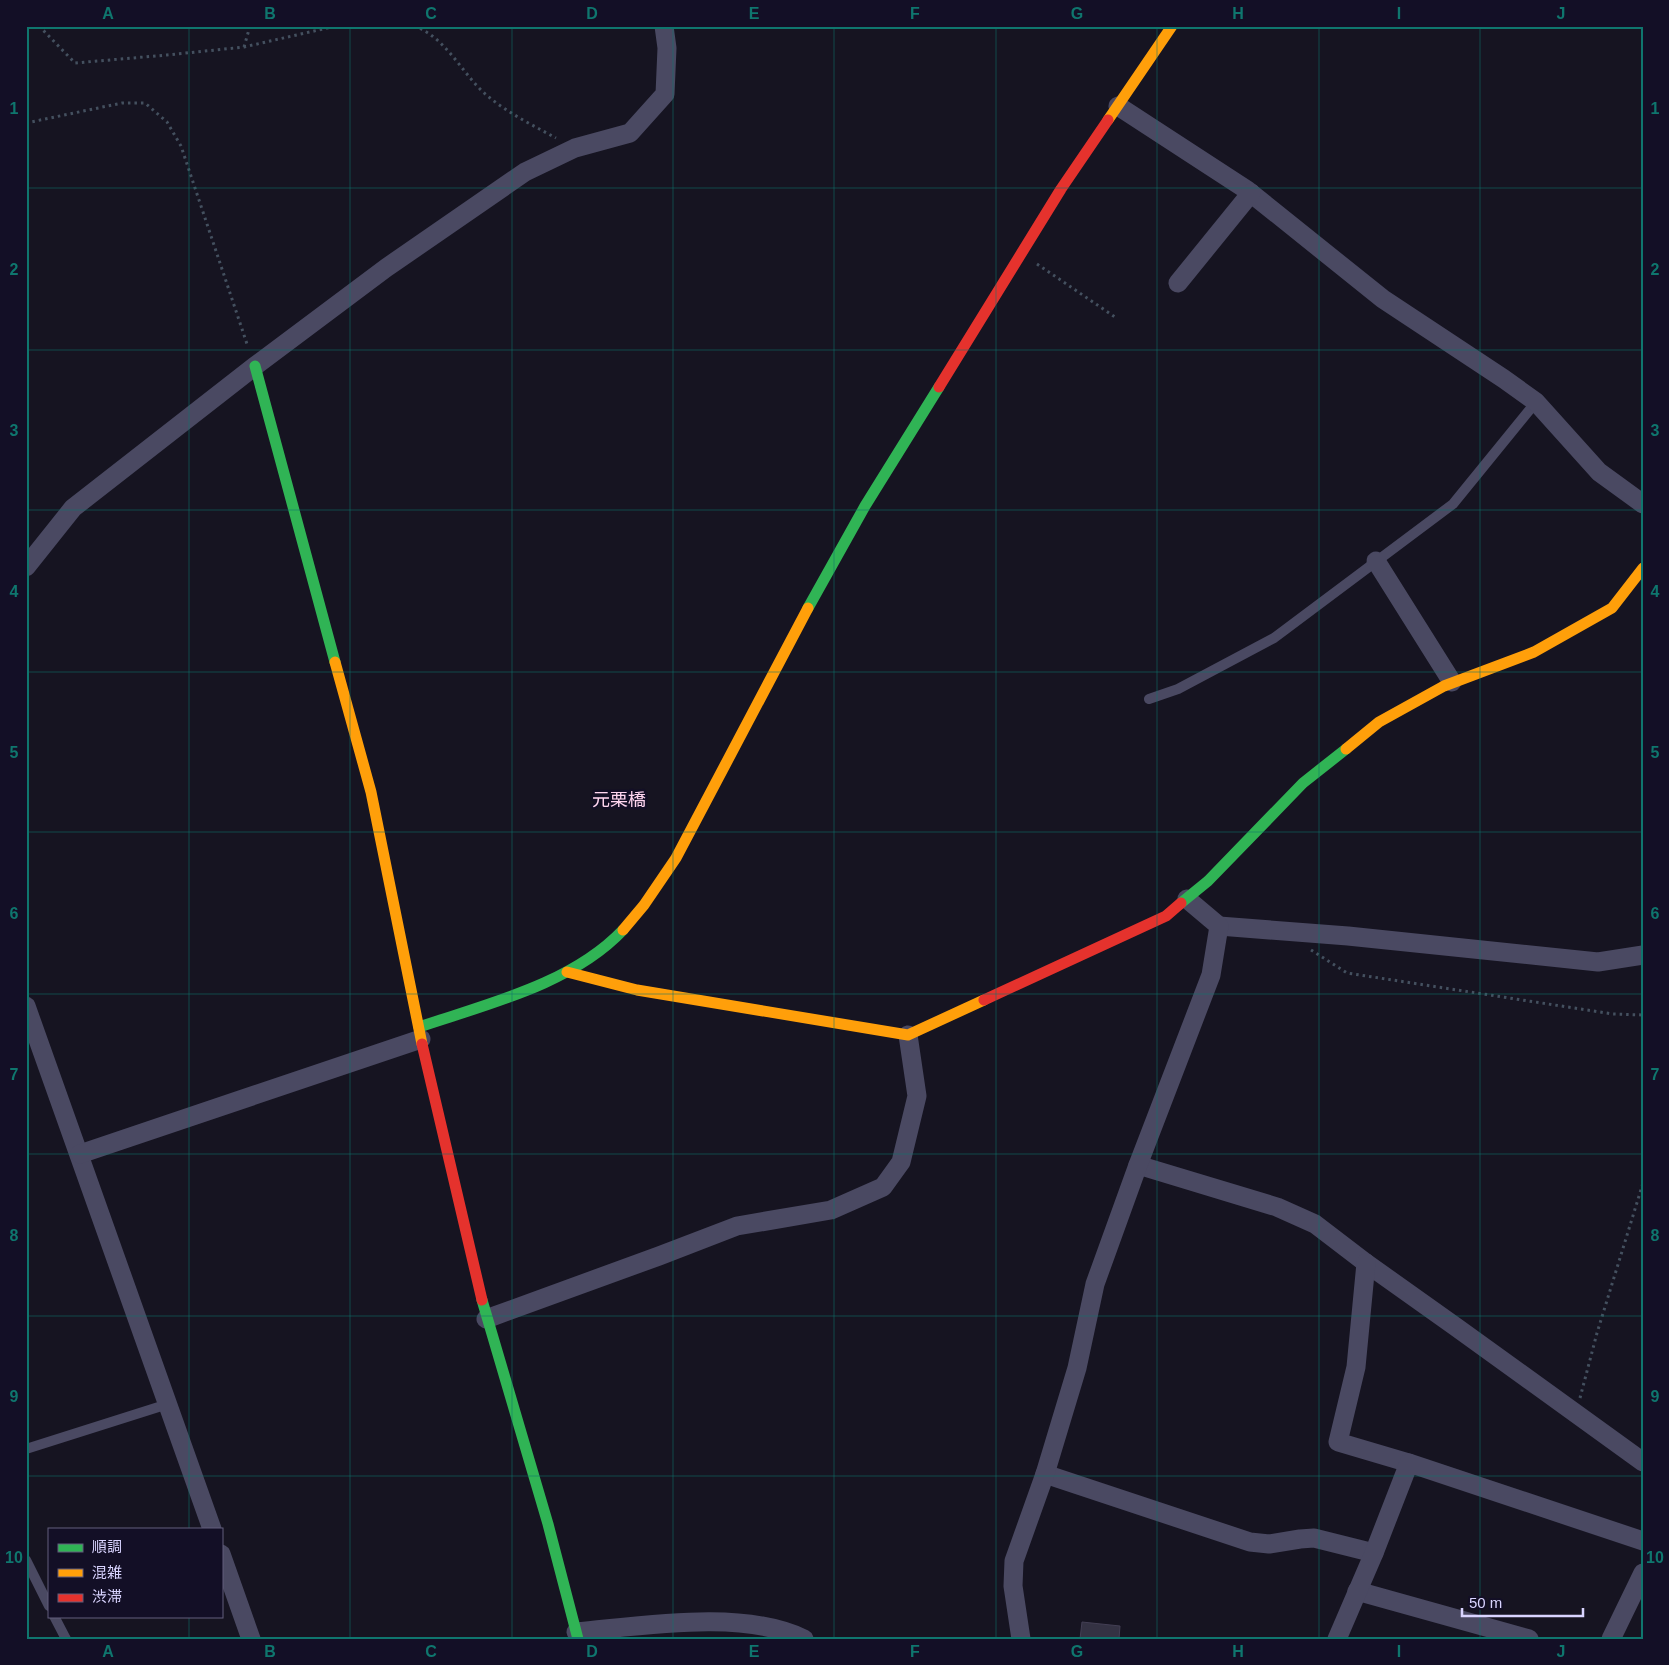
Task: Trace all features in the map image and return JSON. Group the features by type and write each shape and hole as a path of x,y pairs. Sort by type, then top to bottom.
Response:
{"street":[{"path":"26,567 73,508 254,366 386,268 517,178 575,148 630,133 665,94 667,48 664,26"},
{"path":"80,1154 420,1033 532,989 567,972 605,948 630,922 654,892 676,858 835,558 865,506 1061,189 1172,26"},
{"path":"1118,106 1251,193 1383,300 1536,402 1599,472 1643,504"},
{"path":"1178,283 1251,193"},
{"path":"254,366 371,792 420,1033 486,1319 548,1524 577,1636 686,1622 713,1622 749,1624 789,1631 804,1639"},
{"path":"1376,561 1452,682"},
{"path":"567,972 637,990 908,1034 1166,916 1208,881 1303,783 1379,722 1452,682 1534,652 1612,608 1643,568"},
{"path":"1187,899 1219,926 1348,936 1598,962 1643,954"},
{"path":"1021,1639 1013,1586 1014,1561 1045,1474 1077,1368 1095,1284 1138,1165 1211,975 1219,926"},
{"path":"26,1006 212,1528"},
{"path":"486,1319 650,1260 737,1226 831,1210 883,1187 901,1162 917,1096 908,1034"},
{"path":"1138,1165 1277,1207 1315,1224 1574,1414 1643,1462"},
{"path":"1366,1263 1356,1367 1338,1442 1409,1463 1643,1541"},
{"path":"1337,1639 1374,1553 1409,1463"},
{"path":"1045,1474 1250,1542 1269,1544 1314,1538 1374,1553"},
{"path":"222,1557 251,1639"},
{"path":"1611,1639 1643,1573"},
{"path":"1357,1591 1529,1639"}],"lane":[{"path":"1149,699 1178,689 1274,638 1453,504 1536,402"},
{"path":"26,1449 168,1404"},
{"path":"26,1560 48,1604"},
{"path":"55,1618 66,1639"}],"path":[{"path":"39,26 75,63 244,46 336,26"},
{"path":"244,46 250,26"},
{"path":"414,26 434,36 488,97 517,117 575,148"},
{"path":"26,122 122,103 145,103 166,122 181,146 254,366"},
{"path":"1022,253 1115,317"},
{"path":"1306,947 1347,973 1613,1014 1643,1014"},
{"path":"1574,1414 1582,1394 1597,1333 1643,1183"}],"building":[{"path":"1082,1622 1120,1626 1119,1639 1080,1639"}],"traffic: fast":[{"path":"255,366 335,662"},
{"path":"808,608 865,506 939,387"},
{"path":"1181,903 1208,881 1303,783 1346,749"},
{"path":"419,1027 500,1000 554,978 579,965 602,949 623,930"},
{"path":"482,1300 548,1524 578,1639"}],"traffic: slow":[{"path":"1108,120 1172,26"},
{"path":"1346,749 1379,722 1444,686 1534,652 1612,608 1643,568"},
{"path":"623,930 644,905 676,858 808,608"},
{"path":"335,662 371,792 422,1044"},
{"path":"567,972 637,990 908,1035 984,1000"}],"traffic: jam":[{"path":"939,387 1061,189 1108,120"},
{"path":"984,1000 1166,916 1181,903"},
{"path":"422,1044 482,1300"}],"district":[{"name":"元栗橋","path":"619,800"}]}
